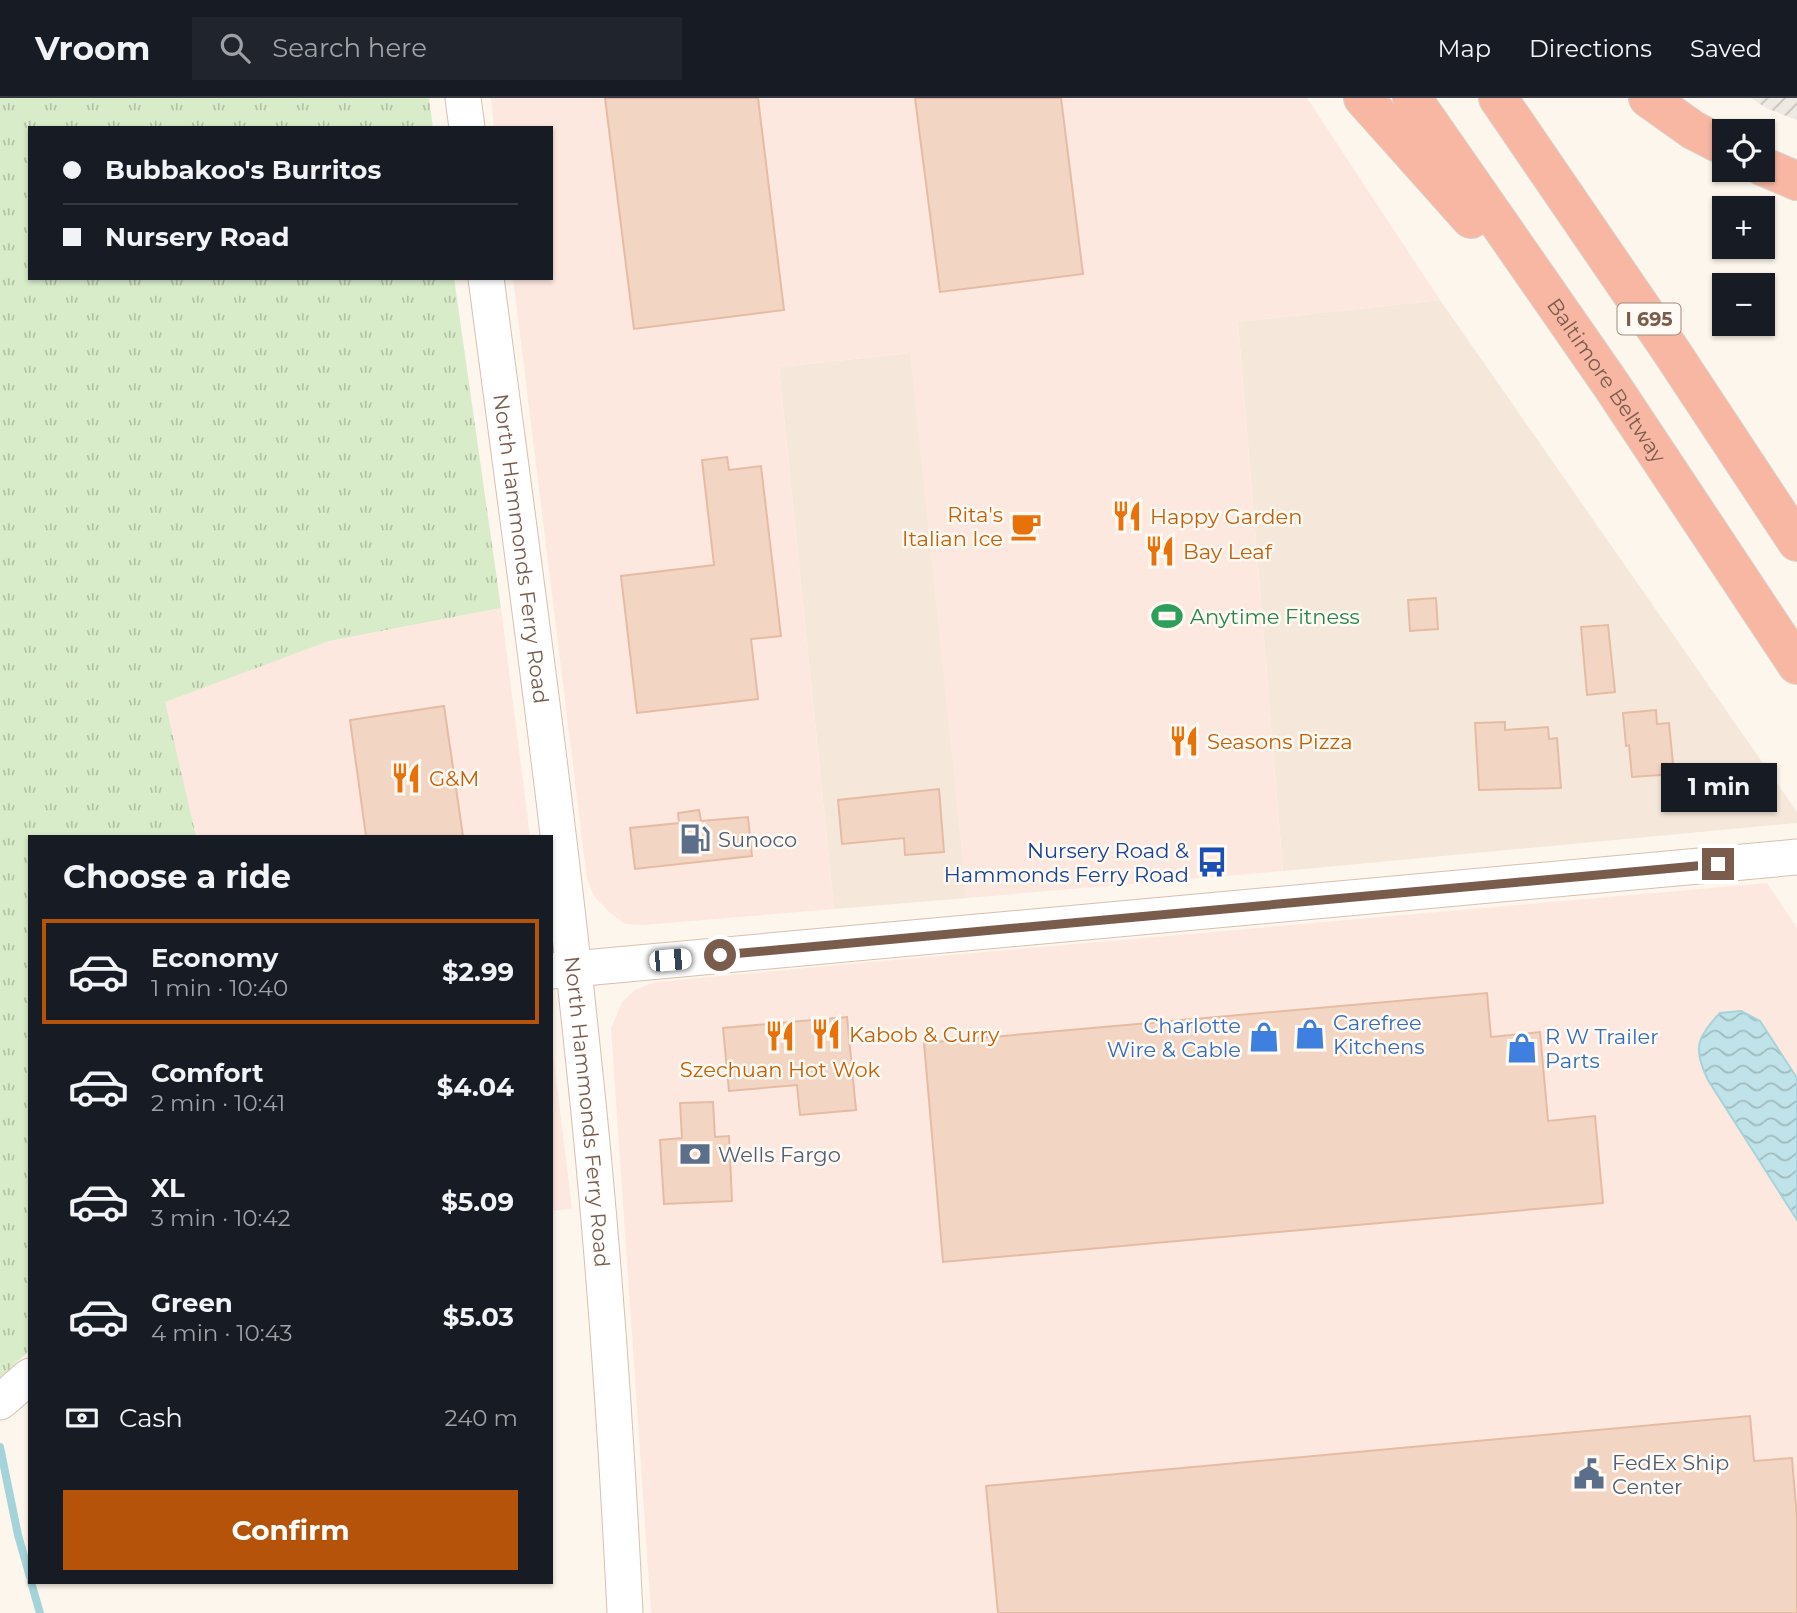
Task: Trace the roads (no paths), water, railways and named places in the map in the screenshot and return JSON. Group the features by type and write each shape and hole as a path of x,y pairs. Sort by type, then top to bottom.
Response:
{"highway":[{"path":"1363,98 1587,349"},
{"name":"Baltimore Beltway","path":"1412,98 1587,349 1797,665"},
{"name":"I 695","path":"1498,98 1656,328 1797,542"},
{"path":"1648,98 1693,130 1712,140"},
{"path":"1775,172 1797,181"}],"main road":[{"path":"463,98 467,126"},
{"name":"North Hammonds Ferry Road","path":"486,280 559,836 562,969 584,1055 614,1393 625,1613"},
{"path":"562,969 1797,857"},
{"path":"0,1402 28,1379"}],"water":[{"path":"1741,1011 1760,1021 1797,1078 1797,1220 1708,1080 1700,1060 1699,1044 1712,1022 1720,1013"}],"waterway":[{"path":"0,1447 28,1570"},
{"path":"32,1584 40,1613"}],"place":[{"name":"Happy Garden","path":"1127,516"},
{"name":"Rita's Italian Ice","path":"1026,526"},
{"name":"Bay Leaf","path":"1160,551"},
{"name":"Anytime Fitness","path":"1167,616"},
{"name":"Seasons Pizza","path":"1184,741"},
{"name":"G&M","path":"406,778"},
{"name":"Sunoco","path":"695,839"},
{"name":"Nursery Road & Hammonds Ferry Road","path":"1212,862"},
{"name":"Kabob & Curry","path":"826,1034"},
{"name":"Carefree Kitchens","path":"1310,1034"},
{"name":"Szechuan Hot Wok","path":"780,1036"},
{"name":"Charlotte Wire & Cable","path":"1264,1037"},
{"name":"R W Trailer Parts","path":"1522,1048"},
{"name":"Wells Fargo","path":"695,1154"},
{"name":"FedEx Ship Center","path":"1589,1474"}]}
